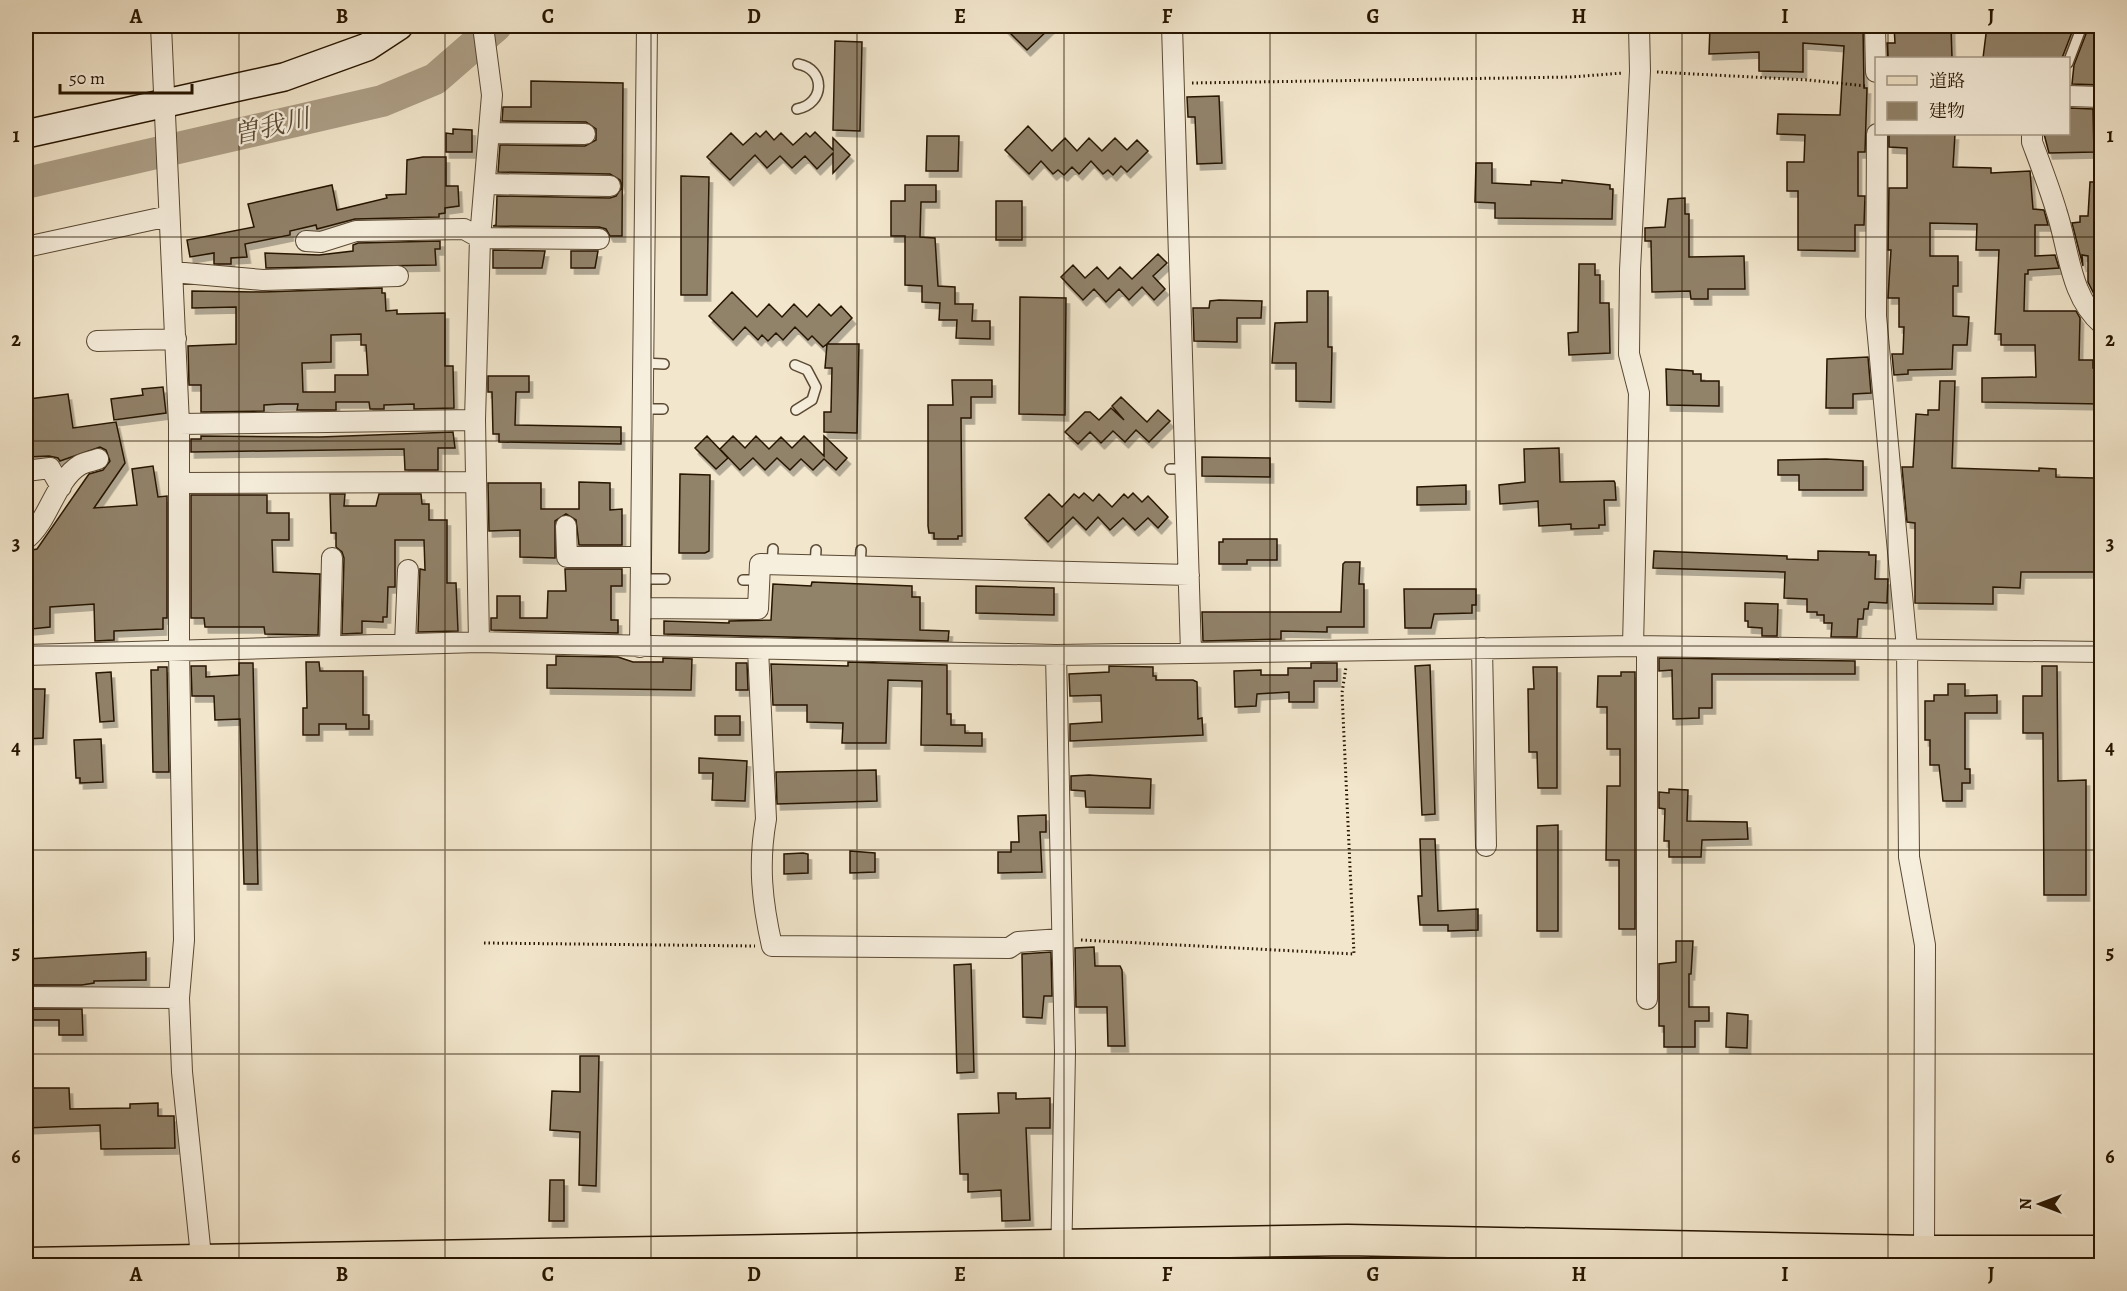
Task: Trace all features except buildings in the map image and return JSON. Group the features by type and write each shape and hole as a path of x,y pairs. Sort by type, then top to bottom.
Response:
{"main road":[{"path":"26,1263 1061,1255 1347,1240 1645,1255 2102,1251"},
{"path":"2036,1252 2102,1262"}],"street":[{"path":"161,26 180,424 179,651 184,940 179,998 182,1072 202,1262"},
{"path":"26,134 165,110 285,77 367,47 399,26"},
{"path":"479,642 475,420 480,238 491,87 483,26"},
{"path":"640,647 643,363 653,107 653,63 647,26"},
{"path":"1172,26 1171,74 1167,108 1174,201 1172,241 1178,469 1189,575 1191,653"},
{"path":"1639,26 1640,71 1630,270 1629,354 1639,393 1640,647 1647,999"},
{"path":"1875,26 1876,57"},
{"path":"2070,96 2102,97"},
{"path":"489,133 585,134"},
{"path":"1877,135 1876,316 1908,648 1909,857 1925,945 1924,1251"},
{"path":"2032,135 2032,142 2058,214 2079,296 2091,314 2102,324"},
{"path":"485,184 610,186"},
{"path":"26,247 169,213"},
{"path":"306,241 321,242 356,231 464,229 480,238 599,238"},
{"path":"173,272 262,280 398,276"},
{"path":"97,341 176,339"},
{"path":"180,424 475,420"},
{"path":"26,539 37,528 61,487 80,465 99,459"},
{"path":"26,471 50,468 61,487"},
{"path":"179,483 476,482"},
{"path":"566,526 567,557 641,557"},
{"path":"641,608 758,609 751,580 760,564 772,557 1189,575"},
{"path":"330,646 332,558"},
{"path":"405,644 408,570"},
{"path":"26,655 479,642 1056,655 1640,647 1908,648 2102,652"},
{"path":"1482,648 1486,846"},
{"path":"758,649 766,819 761,847 760,878 763,908 772,946 1009,948 1018,942 1061,939"},
{"path":"1056,655 1065,1052 1061,1255"},
{"path":"26,997 179,998"}],"lane":[{"path":"2070,58 2082,26"},
{"path":"797,109 810,105 819,93 819,80 811,68 798,64"},
{"path":"643,363 664,364"},
{"path":"795,365 807,370 816,387 812,400 796,410"},
{"path":"642,409 663,409"},
{"path":"641,579 665,579"}],"path":[{"path":"1171,74 1547,77 1640,71 1808,80 1875,88"},
{"path":"1061,939 1353,954 1342,693 1348,650"},
{"path":"484,943 772,946"}],"waterway":[{"name":"曽我川","path":"26,183 382,101 435,79 496,26"}]}
